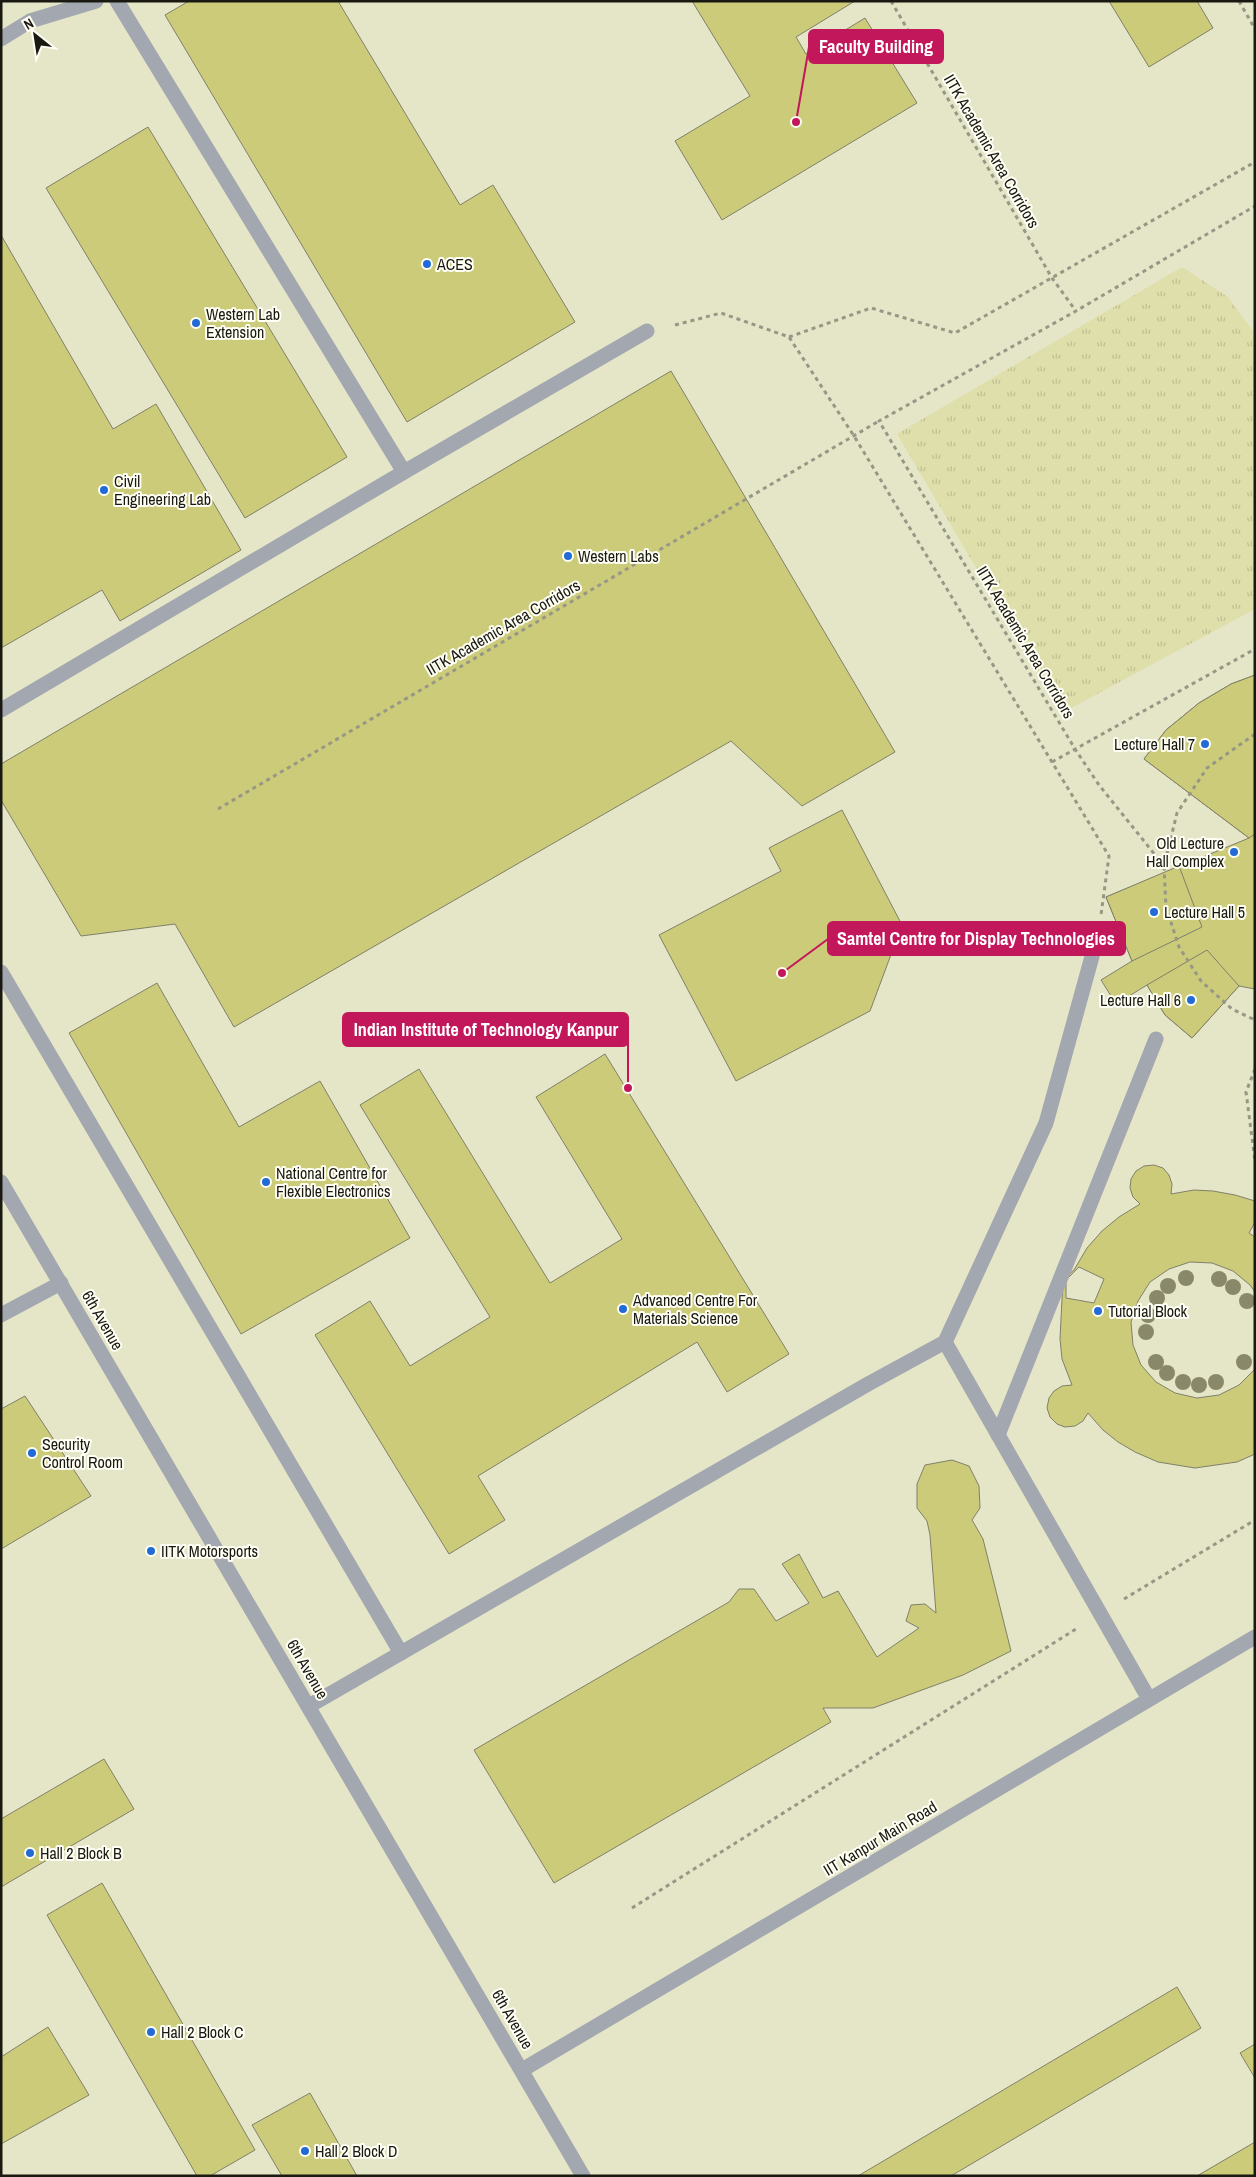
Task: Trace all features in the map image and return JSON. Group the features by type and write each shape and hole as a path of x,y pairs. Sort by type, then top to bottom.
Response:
{"street":[{"path":"1,39 30,22 96,1"},
{"path":"117,1 404,472"},
{"path":"1,710 647,331"},
{"path":"309,1706 868,1384 945,1342 1046,1123 1096,942"},
{"path":"1,972 402,1653"},
{"path":"998,1435 1156,1039"},
{"name":"6th Avenue","path":"1,1182 583,2176"},
{"path":"1,1315 61,1283"},
{"path":"945,1342 1149,1700"},
{"name":"IIT Kanpur Main Road","path":"522,2070 1255,1637"}],"path":[{"name":"IITK Academic Area Corridors","path":"890,1 1052,278 1076,311"},
{"path":"1238,1 1255,29"},
{"path":"789,337 871,308 955,333 1255,162"},
{"name":"IITK Academic Area Corridors","path":"218,808 879,421 1076,311 1255,206"},
{"path":"647,331 721,313 789,337 854,436 1109,856 1096,942"},
{"name":"IITK Academic Area Corridors","path":"879,421 1074,748 1099,785 1164,866"},
{"path":"1052,762 1074,748 1255,649"},
{"path":"1255,734 1207,768 1177,813 1164,866 1166,907 1179,947 1201,981 1232,1009 1255,1020"},
{"path":"1255,1069 1246,1092 1255,1161"},
{"path":"632,1908 1100,1614 1255,1520"}],"shaded area":[{"path":"1,1 1255,1 1255,2176 1,2176"}],"green space":[{"path":"1182,267 1228,297 1255,334 1255,609 1062,713 897,434"}],"building":[{"name":"ACES","path":"189,1 338,1 460,205 493,185 575,322 407,422 165,15"},
{"path":"692,1 855,1 796,37 806,54 865,18 917,103 722,220 675,141 750,96"},
{"path":"1109,1 1197,1 1213,28 1149,67"},
{"name":"Western Lab Extension","path":"148,127 347,457 245,518 46,188"},
{"name":"Civil Engineering Lab","path":"1,235 113,429 156,404 241,550 120,621 102,590 1,648"},
{"name":"Western Labs","path":"671,371 895,752 802,806 731,741 234,1027 175,924 81,936 1,800 1,764"},
{"name":"Old Lecture Hall Complex","path":"1255,675 1255,989 1239,986 1192,1038 1165,1015 1147,985 1116,1004 1101,980 1132,961 1106,897 1249,838 1144,759 1166,730 1199,703 1231,684"},
{"name":"Lecture Hall 7","path":"1255,675 1255,834 1249,838 1144,759 1166,730 1199,703 1231,684"},
{"path":"842,810 902,925 870,1011 736,1081 659,935 781,871 769,848"},
{"name":"Lecture Hall 5","path":"1179,866 1202,927 1132,961 1106,897"},
{"name":"Lecture Hall 6","path":"1207,950 1239,986 1192,1038 1165,1015 1147,985"},
{"name":"National Centre for Flexible Electronics","path":"157,983 239,1127 320,1081 410,1238 241,1334 69,1033"},
{"name":"Advanced Centre For Materials Science","path":"605,1054 789,1354 727,1392 697,1342 478,1476 505,1520 449,1554 315,1335 370,1301 410,1366 490,1317 360,1105 419,1069 550,1283 622,1239 536,1097"},
{"name":"Tutorial Block","path":"1154,1165 1163,1168 1169,1175 1172,1184 1171,1194 1194,1190 1213,1191 1255,1201 1255,1222 1249,1233 1255,1237 1255,1292 1250,1285 1233,1271 1212,1263 1190,1262 1169,1269 1150,1282 1138,1301 1131,1322 1133,1345 1141,1365 1156,1382 1175,1393 1197,1398 1219,1395 1239,1385 1255,1369 1255,1454 1237,1462 1195,1468 1158,1462 1118,1442 1103,1430 1088,1413 1083,1421 1075,1426 1065,1427 1057,1424 1050,1417 1047,1408 1049,1398 1054,1391 1062,1386 1072,1385 1062,1359 1060,1339 1063,1279 1074,1270 1087,1248 1102,1231 1119,1217 1140,1204 1133,1197 1130,1188 1131,1179 1136,1171 1144,1166","holes":["1079,1267 1104,1279 1094,1303 1066,1298 1066,1280"]},
{"name":"Security Control Room","path":"25,1396 91,1496 1,1549 1,1409"},
{"path":"952,1460 969,1466 979,1486 980,1508 972,1520 983,1539 1011,1651 963,1675 873,1708 823,1708 831,1722 554,1883 474,1750 729,1602 739,1589 754,1589 776,1621 809,1603 782,1564 799,1554 823,1598 838,1591 877,1657 919,1628 906,1621 911,1605 925,1604 936,1613 930,1535 927,1521 917,1508 917,1484 925,1465"},
{"name":"Hall 2 Block B","path":"104,1759 134,1809 1,1887 1,1819"},
{"name":"Hall 2 Block C","path":"102,1883 255,2150 210,2176 197,2176 47,1915"},
{"path":"1177,1987 1201,2028 951,2176 858,2176"},
{"path":"48,2027 89,2095 1,2144 1,2057"},
{"path":"1255,2044 1255,2078 1240,2053"},
{"name":"Hall 2 Block D","path":"310,2093 357,2176 282,2176 252,2125"},
{"path":"1255,2142 1255,2176 1197,2176"}],"place":[{"name":"Faculty Building","path":"796,122"},
{"name":"ACES","path":"427,264"},
{"name":"Western Lab Extension","path":"196,323"},
{"name":"Civil Engineering Lab","path":"104,490"},
{"name":"Western Labs","path":"568,556"},
{"name":"Lecture Hall 7","path":"1205,744"},
{"name":"Old Lecture Hall Complex","path":"1234,852"},
{"name":"Lecture Hall 5","path":"1154,912"},
{"name":"Samtel Centre for Display Technologies","path":"782,973"},
{"name":"Lecture Hall 6","path":"1191,1000"},
{"name":"Indian Institute of Technology Kanpur","path":"628,1088"},
{"name":"National Centre for Flexible Electronics","path":"266,1182"},
{"name":"Advanced Centre For Materials Science","path":"623,1309"},
{"name":"Tutorial Block","path":"1098,1311"},
{"name":"Security Control Room","path":"32,1453"},
{"name":"IITK Motorsports","path":"151,1551"},
{"name":"Hall 2 Block B","path":"30,1853"},
{"name":"Hall 2 Block C","path":"151,2032"},
{"name":"Hall 2 Block D","path":"305,2151"}]}
